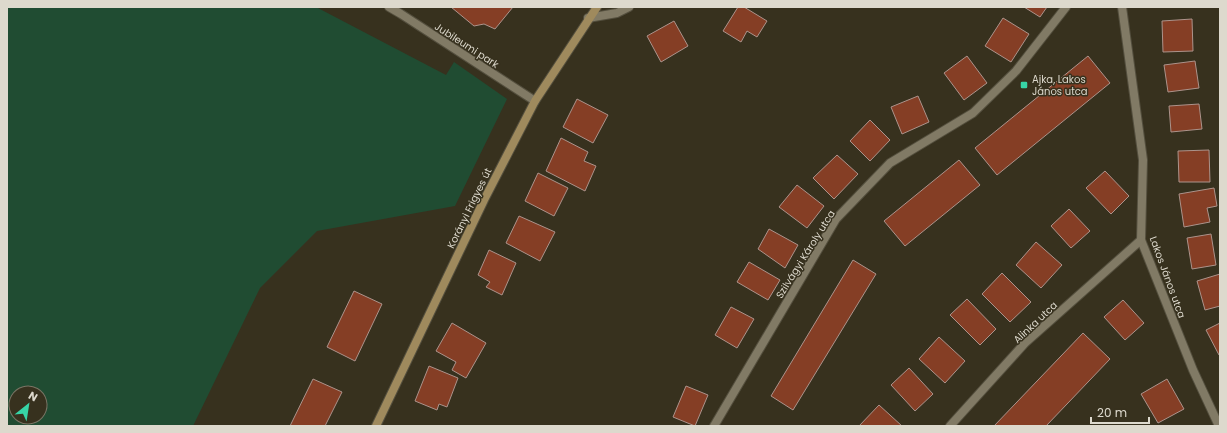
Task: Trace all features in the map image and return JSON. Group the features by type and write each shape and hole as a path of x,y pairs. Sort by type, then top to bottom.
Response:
{"main road":[{"name":"Korányi Frigyes út","path":"376,426 484,200 534,101 596,7"}],"street":[{"name":"Jubileumi park","path":"389,7 534,101"},
{"path":"588,18 617,13 629,7"},
{"name":"Szilvágyi Károly utca","path":"714,426 836,219 890,162 973,113 1016,71 1066,7"},
{"name":"Lakos János utca","path":"1122,7 1143,160 1142,240 1193,370 1219,426"},
{"name":"Alinka utca","path":"950,426 1025,343 1142,240"}],"green space":[{"path":"7,7 316,7 446,75 454,62 507,99 455,206 317,231 260,288 193,426 7,426"}],"building":[{"path":"451,7 513,7 495,29 484,24 474,26"},
{"path":"738,7 744,7 767,21 757,37 747,31 741,42 723,31"},
{"path":"1024,7 1047,7 1040,17"},
{"path":"1003,18 1029,34 1011,62 985,46"},
{"path":"1192,19 1193,51 1163,52 1162,21"},
{"path":"674,21 688,46 661,62 647,36"},
{"path":"967,56 987,83 964,100 944,73"},
{"path":"1088,56 1110,83 997,175 975,148"},
{"path":"1195,61 1199,88 1168,92 1164,65"},
{"path":"918,96 929,122 902,134 891,107"},
{"path":"577,99 608,115 593,143 563,127"},
{"path":"1199,104 1202,129 1171,132 1169,106"},
{"path":"870,120 890,140 870,161 850,141"},
{"path":"561,138 588,152 584,161 596,166 585,191 546,171"},
{"path":"1209,150 1210,182 1179,182 1178,151"},
{"path":"837,155 858,174 834,199 813,178"},
{"path":"959,160 980,185 905,246 884,221"},
{"path":"1105,171 1129,196 1111,214 1086,188"},
{"path":"538,173 568,188 554,216 525,201"},
{"path":"797,185 824,206 807,228 779,207"},
{"path":"1214,188 1217,206 1207,208 1210,222 1184,227 1179,194"},
{"path":"1069,209 1090,231 1071,248 1051,226"},
{"path":"519,216 555,232 540,261 506,243"},
{"path":"769,229 798,245 785,268 758,249"},
{"path":"1211,234 1216,265 1192,269 1187,238"},
{"path":"1036,242 1062,265 1041,288 1016,265"},
{"path":"489,250 516,263 502,295 486,287 490,282 478,275"},
{"path":"853,260 876,274 793,410 771,396"},
{"path":"749,262 780,280 768,300 737,282"},
{"path":"1002,273 1031,302 1010,322 982,294"},
{"path":"1220,274 1220,306 1205,310 1197,281"},
{"path":"354,291 382,304 355,361 327,347"},
{"path":"967,299 996,329 980,345 950,315"},
{"path":"1123,300 1144,323 1125,340 1104,317"},
{"path":"731,307 754,319 737,348 715,335"},
{"path":"452,323 486,343 466,378 452,370 456,362 436,351"},
{"path":"1220,323 1220,354 1219,355 1206,330"},
{"path":"1083,333 1110,359 1046,426 994,426"},
{"path":"939,337 965,361 945,383 919,359"},
{"path":"429,366 458,378 447,407 439,404 437,410 415,401"},
{"path":"909,368 933,394 915,411 891,385"},
{"path":"313,379 342,392 325,426 290,426"},
{"path":"1167,379 1184,409 1158,423 1141,394"},
{"path":"686,386 708,395 695,426 673,417"},
{"path":"879,405 902,426 859,426"}],"place":[{"name":"Ajka, Lakos János utca","path":"1024,85"}]}
